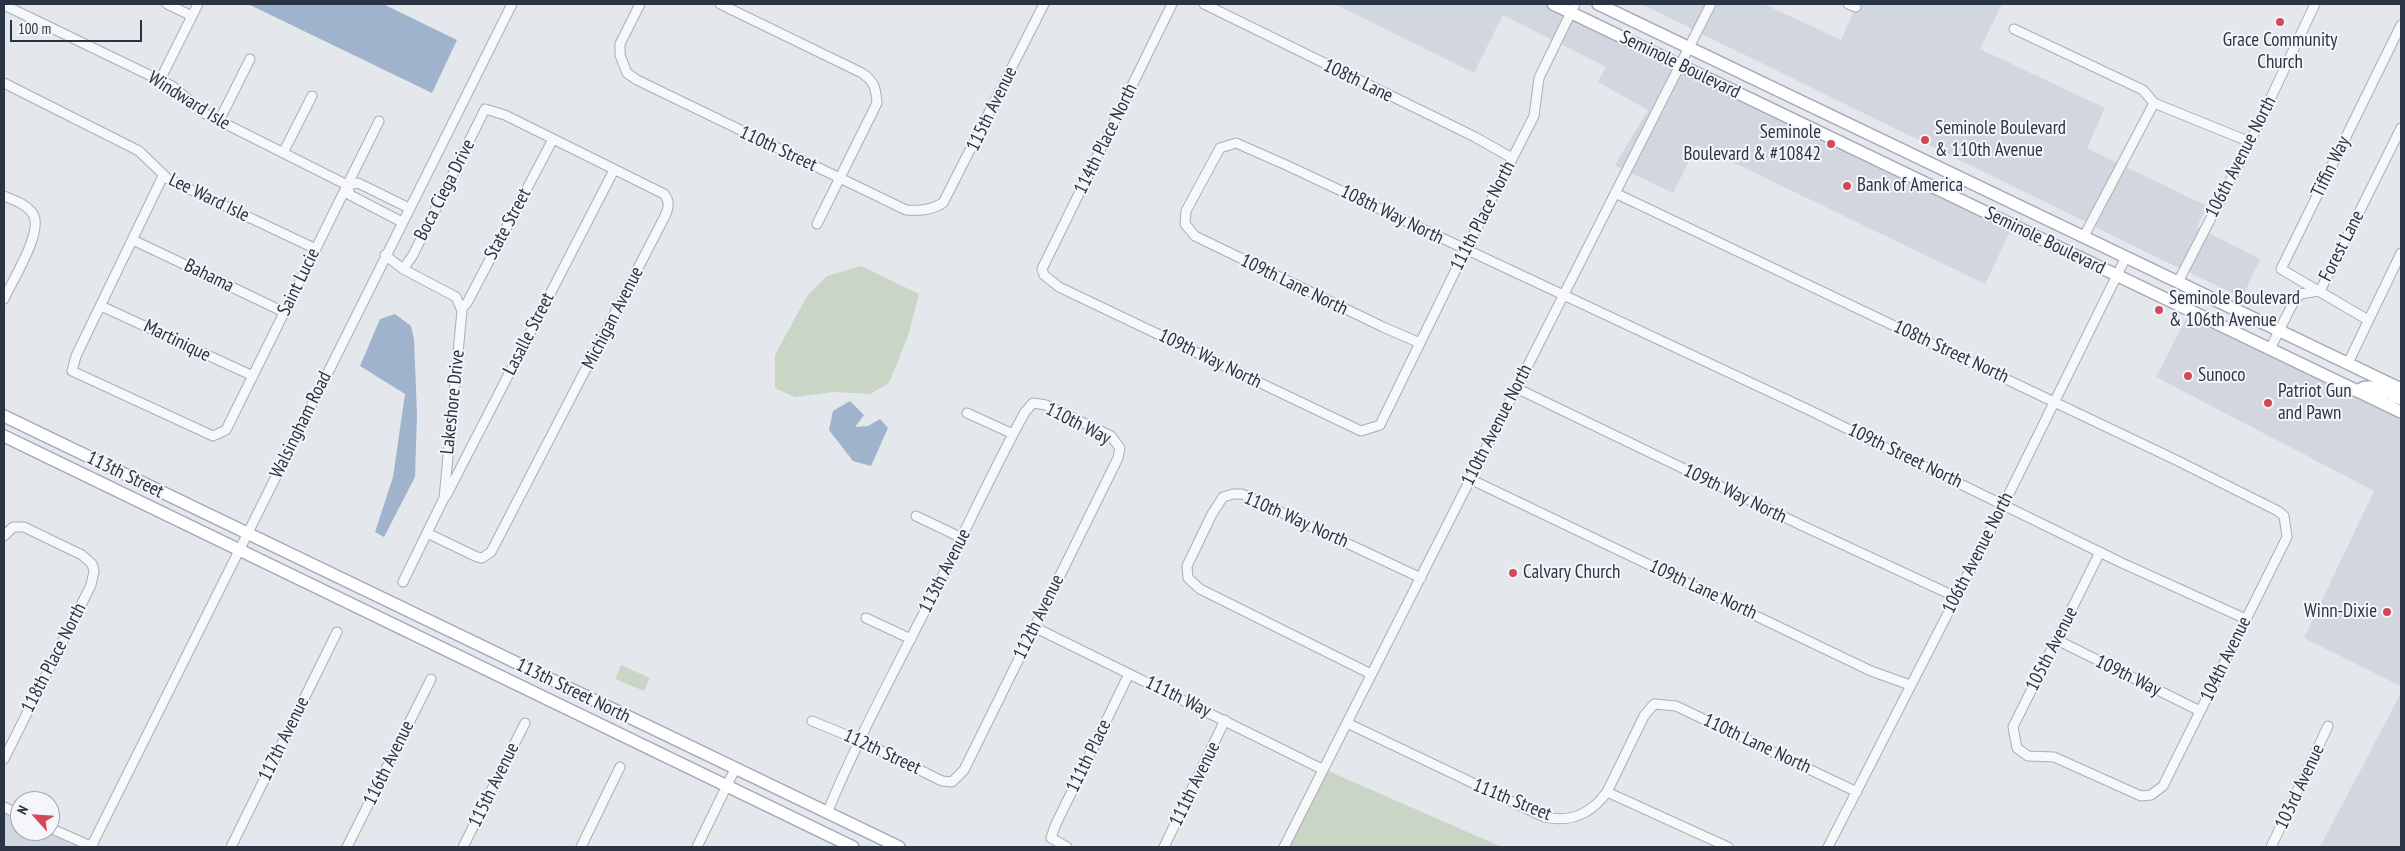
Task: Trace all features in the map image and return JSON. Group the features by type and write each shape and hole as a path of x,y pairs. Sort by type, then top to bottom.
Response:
{"main road":[{"name":"Seminole Boulevard","path":"1553,4 1573,8 1680,65 2401,412"},
{"name":"Seminole Boulevard","path":"1598,4 2401,389"},
{"path":"2357,391 2364,385 2371,386 2401,399"},
{"name":"113th Street","path":"4,416 247,534"},
{"name":"113th Street","path":"4,436 239,550"},
{"name":"113th Street North","path":"247,534 899,847"},
{"name":"113th Street North","path":"239,550 853,847"}],"street":[{"path":"167,4 192,16"},
{"path":"160,80 198,4"},
{"name":"Walsingham Road","path":"92,847 385,255 512,4"},
{"name":"110th Street","path":"640,4 620,44 620,55 627,73 637,80 906,210 934,209"},
{"path":"720,4 854,68 872,79 876,90 877,103 817,224"},
{"name":"115th Avenue","path":"934,209 944,203 1044,4"},
{"name":"114th Place North","path":"1044,275 1042,269 1172,4"},
{"name":"108th Lane","path":"1204,4 1476,137 1512,158"},
{"name":"110th Avenue North","path":"1284,847 1322,769 1421,578 1562,294 1711,4"},
{"name":"106th Avenue North","path":"2178,282 2250,142 2315,4"},
{"name":"Windward Isle","path":"4,5 172,86 206,114 347,185"},
{"name":"111th Place North","path":"1380,424 1464,251 1534,116 1539,78 1573,8"},
{"name":"Tiffin Way","path":"2320,291 2281,269 2401,25"},
{"path":"2014,29 2143,90 2154,103 2250,142"},
{"path":"219,121 250,59"},
{"name":"Lee Ward Isle","path":"4,83 139,151 154,163 163,176 316,249"},
{"path":"283,153 312,96"},
{"name":"Seminole Boulevard","path":"2084,236 2154,103"},
{"name":"Michigan Avenue","path":"427,533 466,553 482,558 487,556 496,545 668,209 668,198 664,194 505,115 485,109"},
{"name":"Boca Ciega Drive","path":"403,269 413,255 485,109"},
{"name":"Saint Lucie","path":"101,306 76,356 72,371 212,436 226,430 379,121"},
{"name":"Forest Lane","path":"2270,349 2300,294 2320,291 2401,128"},
{"name":"State Street","path":"462,308 467,303 553,139"},
{"name":"108th Way North","path":"1186,211 1220,148 1236,143 1464,251 1562,294"},
{"name":"Lasalle Street","path":"444,498 614,170"},
{"path":"101,306 163,176"},
{"path":"402,222 350,195 347,185 358,183 409,208"},
{"name":"108th Street North","path":"1615,193 2176,460 2278,511 2284,516"},
{"path":"4,196 24,205 33,214 36,225 33,239 4,299"},
{"name":"109th Lane North","path":"1186,211 1185,224 1195,236 1374,323 1420,343"},
{"name":"Bahama","path":"133,240 284,312"},
{"path":"2348,363 2401,253"},
{"path":"385,255 403,269 456,297 462,308"},
{"name":"106th Avenue North","path":"1828,847 2004,504 2126,257"},
{"name":"109th Way North","path":"1044,275 1059,287 1337,421 1361,431 1380,424"},
{"path":"2320,291 2368,320"},
{"name":"109th Street North","path":"1562,294 2246,620"},
{"name":"Martinique","path":"101,306 253,376"},
{"name":"Lakeshore Drive","path":"403,582 444,498 462,308"},
{"name":"109th Way North","path":"1516,388 1794,522 1956,597"},
{"name":"113th Avenue","path":"827,812 910,639 1013,434 1025,412 1033,403"},
{"name":"110th Way","path":"1033,403 1046,405 1111,436 1120,448"},
{"path":"967,413 1013,434"},
{"name":"112th Avenue","path":"952,782 964,770 1118,458 1120,448"},
{"name":"109th Lane North","path":"1470,479 1871,671 1910,685"},
{"name":"110th Way North","path":"1371,674 1200,589 1188,578 1188,566 1212,514 1223,497 1242,494 1421,578"},
{"path":"916,516 962,538"},
{"name":"104th Avenue","path":"2152,795 2164,786 2287,536 2284,516"},
{"name":"118th Place North","path":"4,536 13,527 24,527 82,555 92,564 94,571 91,585 4,759"},
{"name":"105th Avenue","path":"2100,552 2013,726 2017,748 2028,756 2054,757 2141,796 2152,795"},
{"path":"866,618 910,639"},
{"name":"111th Way","path":"1034,627 1322,769"},
{"name":"117th Avenue","path":"231,847 337,632"},
{"name":"109th Way","path":"2057,640 2200,711"},
{"name":"111th Place","path":"1067,847 1051,838 1055,826 1129,674"},
{"name":"116th Avenue","path":"347,847 431,679"},
{"name":"111th Street","path":"1347,723 1544,817 1565,820 1577,817 1591,809 1607,792 1644,716 1654,704"},
{"name":"110th Lane North","path":"1654,704 1676,706 1857,792"},
{"name":"111th Avenue","path":"1164,847 1225,720"},
{"name":"112th Street","path":"812,721 861,741 942,780 952,782"},
{"name":"115th Avenue","path":"462,847 524,723"},
{"name":"103rd Avenue","path":"2271,847 2328,726"},
{"path":"581,847 620,767"},
{"path":"697,847 735,769"},
{"path":"1607,792 1728,847"},
{"path":"60,833 92,847"}],"shaded area":[{"path":"1335,4 1543,4 1564,14 1552,40 1503,15 1474,73"},
{"path":"1641,4 1705,4 1693,29"},
{"path":"1717,4 1764,4 1841,40 1854,11 1859,13 1862,5 1859,4 2002,4 1980,49 2105,108 2087,148 2117,163 2086,222 1702,34"},
{"path":"1573,19 1673,67 1622,169 1615,165 1648,110 1598,82 1606,67 1561,44"},
{"path":"1683,71 2011,230 1985,284 1697,145 1673,193 1631,173"},
{"path":"2126,167 2207,206 2197,227 2200,229 2179,268 2095,227"},
{"path":"2209,233 2260,259 2242,298 2189,272"},
{"path":"2187,317 2401,418 2401,686 2304,638 2374,491 2156,377"},
{"path":"2401,693 2401,847 2320,847"},
{"path":"4,813 10,816 10,841 60,841 60,837 82,847 4,847"}],"green space":[{"path":"861,266 919,294 908,336 889,383 870,394 834,392 795,397 775,388 775,355 807,296 827,276"},
{"path":"621,665 650,678 644,691 615,679"},
{"path":"1328,771 1502,847 1289,847"}],"water":[{"path":"248,4 383,4 457,40 432,93"},
{"path":"395,314 411,326 414,339 417,415 415,477 384,537 375,532 393,477 405,394 360,366 380,319"},
{"path":"850,401 864,415 855,427 868,426 880,419 888,428 871,466 853,461 829,430 833,411"}],"place":[{"name":"Grace Community Church","path":"2280,22"},
{"name":"Seminole Boulevard & 110th Avenue","path":"1925,140"},
{"name":"Seminole Boulevard & #10842","path":"1831,144"},
{"name":"Bank of America","path":"1847,186"},
{"name":"Seminole Boulevard & 106th Avenue","path":"2159,310"},
{"name":"Sunoco","path":"2188,376"},
{"name":"Patriot Gun and Pawn","path":"2268,403"},
{"name":"Calvary Church","path":"1513,573"},
{"name":"Winn-Dixie","path":"2387,612"}]}
